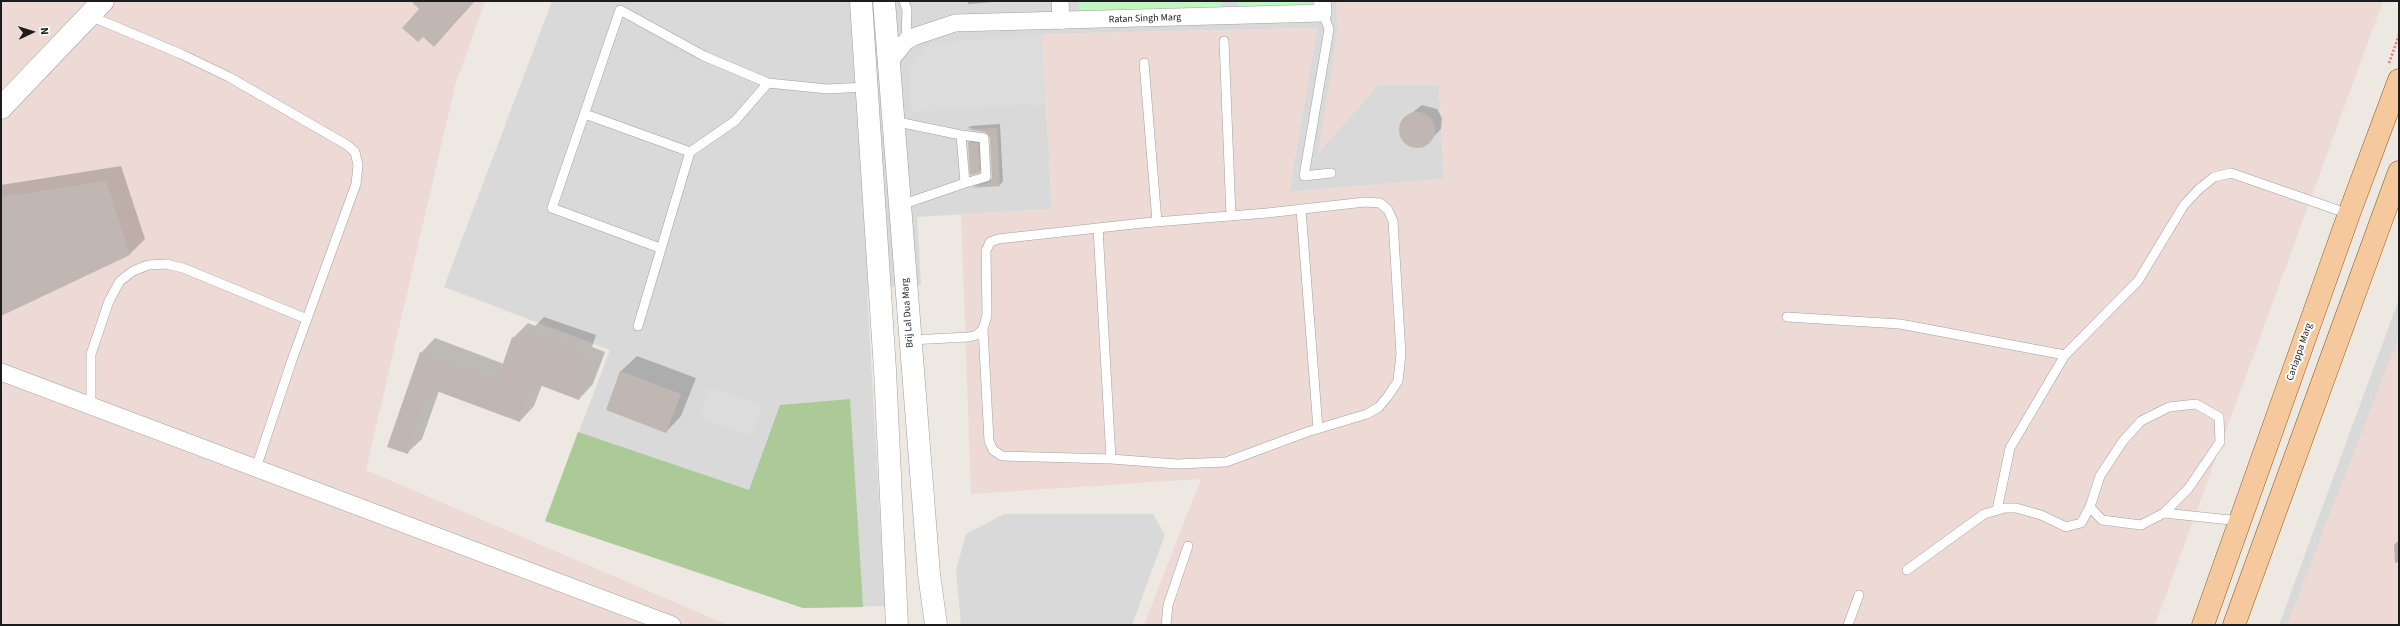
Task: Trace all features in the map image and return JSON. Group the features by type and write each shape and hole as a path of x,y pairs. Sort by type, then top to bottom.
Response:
{"main road":[{"name":"Cariappa Marg","path":"2203,625 2348,214 2399,80"},
{"path":"2234,625 2399,172"}],"street":[{"name":"Brij Lal Dua Marg","path":"884,1 929,574 936,625"},
{"path":"1060,1 1061,21"},
{"path":"856,3 866,87 885,370 897,625"},
{"name":"Ratan Singh Marg","path":"906,41 939,27 955,23 1061,21 1230,8 1323,7"},
{"path":"1,108 96,8"},
{"path":"889,62 906,41"},
{"path":"1,372 672,625"}],"lane":[{"path":"904,1 907,10 906,41"},
{"path":"1323,7 1329,28 1304,176 1331,172"},
{"path":"96,8 229,78 347,145 355,152 358,165 356,184 307,319 256,468"},
{"path":"660,248 552,208 620,10 704,56 768,83 827,88 866,87"},
{"path":"1224,41 1231,216"},
{"path":"1144,64 1157,222"},
{"path":"638,326 660,248 690,152 735,121 768,83"},
{"path":"585,114 690,152"},
{"path":"893,121 961,135 984,138 986,177 900,205"},
{"path":"961,135 965,183"},
{"path":"1997,510 2010,448 2065,355 2138,281 2184,205 2199,189 2214,177 2231,172 2348,214"},
{"path":"1365,202 1380,203 1388,210 1393,220 1402,354 1398,381 1379,407 1367,414 1318,429 1226,462 1177,464 1111,459 1017,458 1002,456 993,450 989,441 983,329 987,315 985,262 990,242 998,239 1098,228 1231,216 1365,202"},
{"path":"1302,209 1318,429"},
{"path":"1098,228 1111,459"},
{"path":"91,406 90,354 109,301 120,281 133,271 148,264 166,264 183,268 307,319"},
{"path":"1787,317 1900,324 2065,355"},
{"path":"910,340 969,337 977,335 983,329"},
{"path":"1907,570 1984,514 1997,510 2016,508 2041,515 2066,528 2080,523 2090,507 2100,476 2123,441 2141,422 2169,407 2196,404 2218,417 2220,442 2188,489 2164,513 2141,525 2102,520 2090,507"},
{"path":"2164,513 2240,521"},
{"path":"1166,625 1168,605 1188,546"},
{"path":"1848,625 1859,595"}],"shaded area":[{"path":"1,1 485,1 455,86 366,470 728,625 1,625"},
{"path":"552,1 1336,1 1338,29 1319,152 1378,85 1439,85 1444,179 1289,192 1317,28 1042,34 1052,209 917,217 921,285 867,289 885,606 803,608 545,521 610,350 444,287"},
{"path":"1336,1 2383,1 2155,625 1144,625 1201,479 971,494 961,214 1052,209 1042,34 1317,28 1289,192 1444,179 1439,85 1378,85 1318,153 1338,29"},
{"path":"1042,34 1045,104 911,112 909,67 930,43"},
{"path":"2399,299 2399,625 2279,625"},
{"path":"2399,336 2399,625 2287,625"},
{"path":"708,388 762,405 752,435 699,418"},
{"path":"1004,514 1153,514 1165,535 1132,625 961,625 956,570 966,534"}],"green space":[{"path":"1079,1 1221,1 1221,8 1079,14"},
{"path":"1238,1 1314,1 1314,8 1238,10"},
{"path":"850,399 863,607 803,608 545,521 578,432 749,490 780,405"}],"building":[{"path":"411,1 474,1 434,47 423,37 418,42 402,28 419,9"},
{"path":"1417,112 1430,117 1435,130 1430,143 1417,148 1404,143 1399,130 1404,117"},
{"path":"997,128 1000,186 971,188 988,183 992,179 990,138 985,132 966,129"},
{"path":"968,142 978,143 980,173 970,175"},
{"path":"106,181 130,255 1,316 1,197"},
{"path":"529,330 582,350 578,361 591,366 579,400 534,383 520,422 431,389 408,454 387,447 420,352 497,381 512,337 525,342"},
{"path":"620,371 681,394 666,433 606,410"}]}
